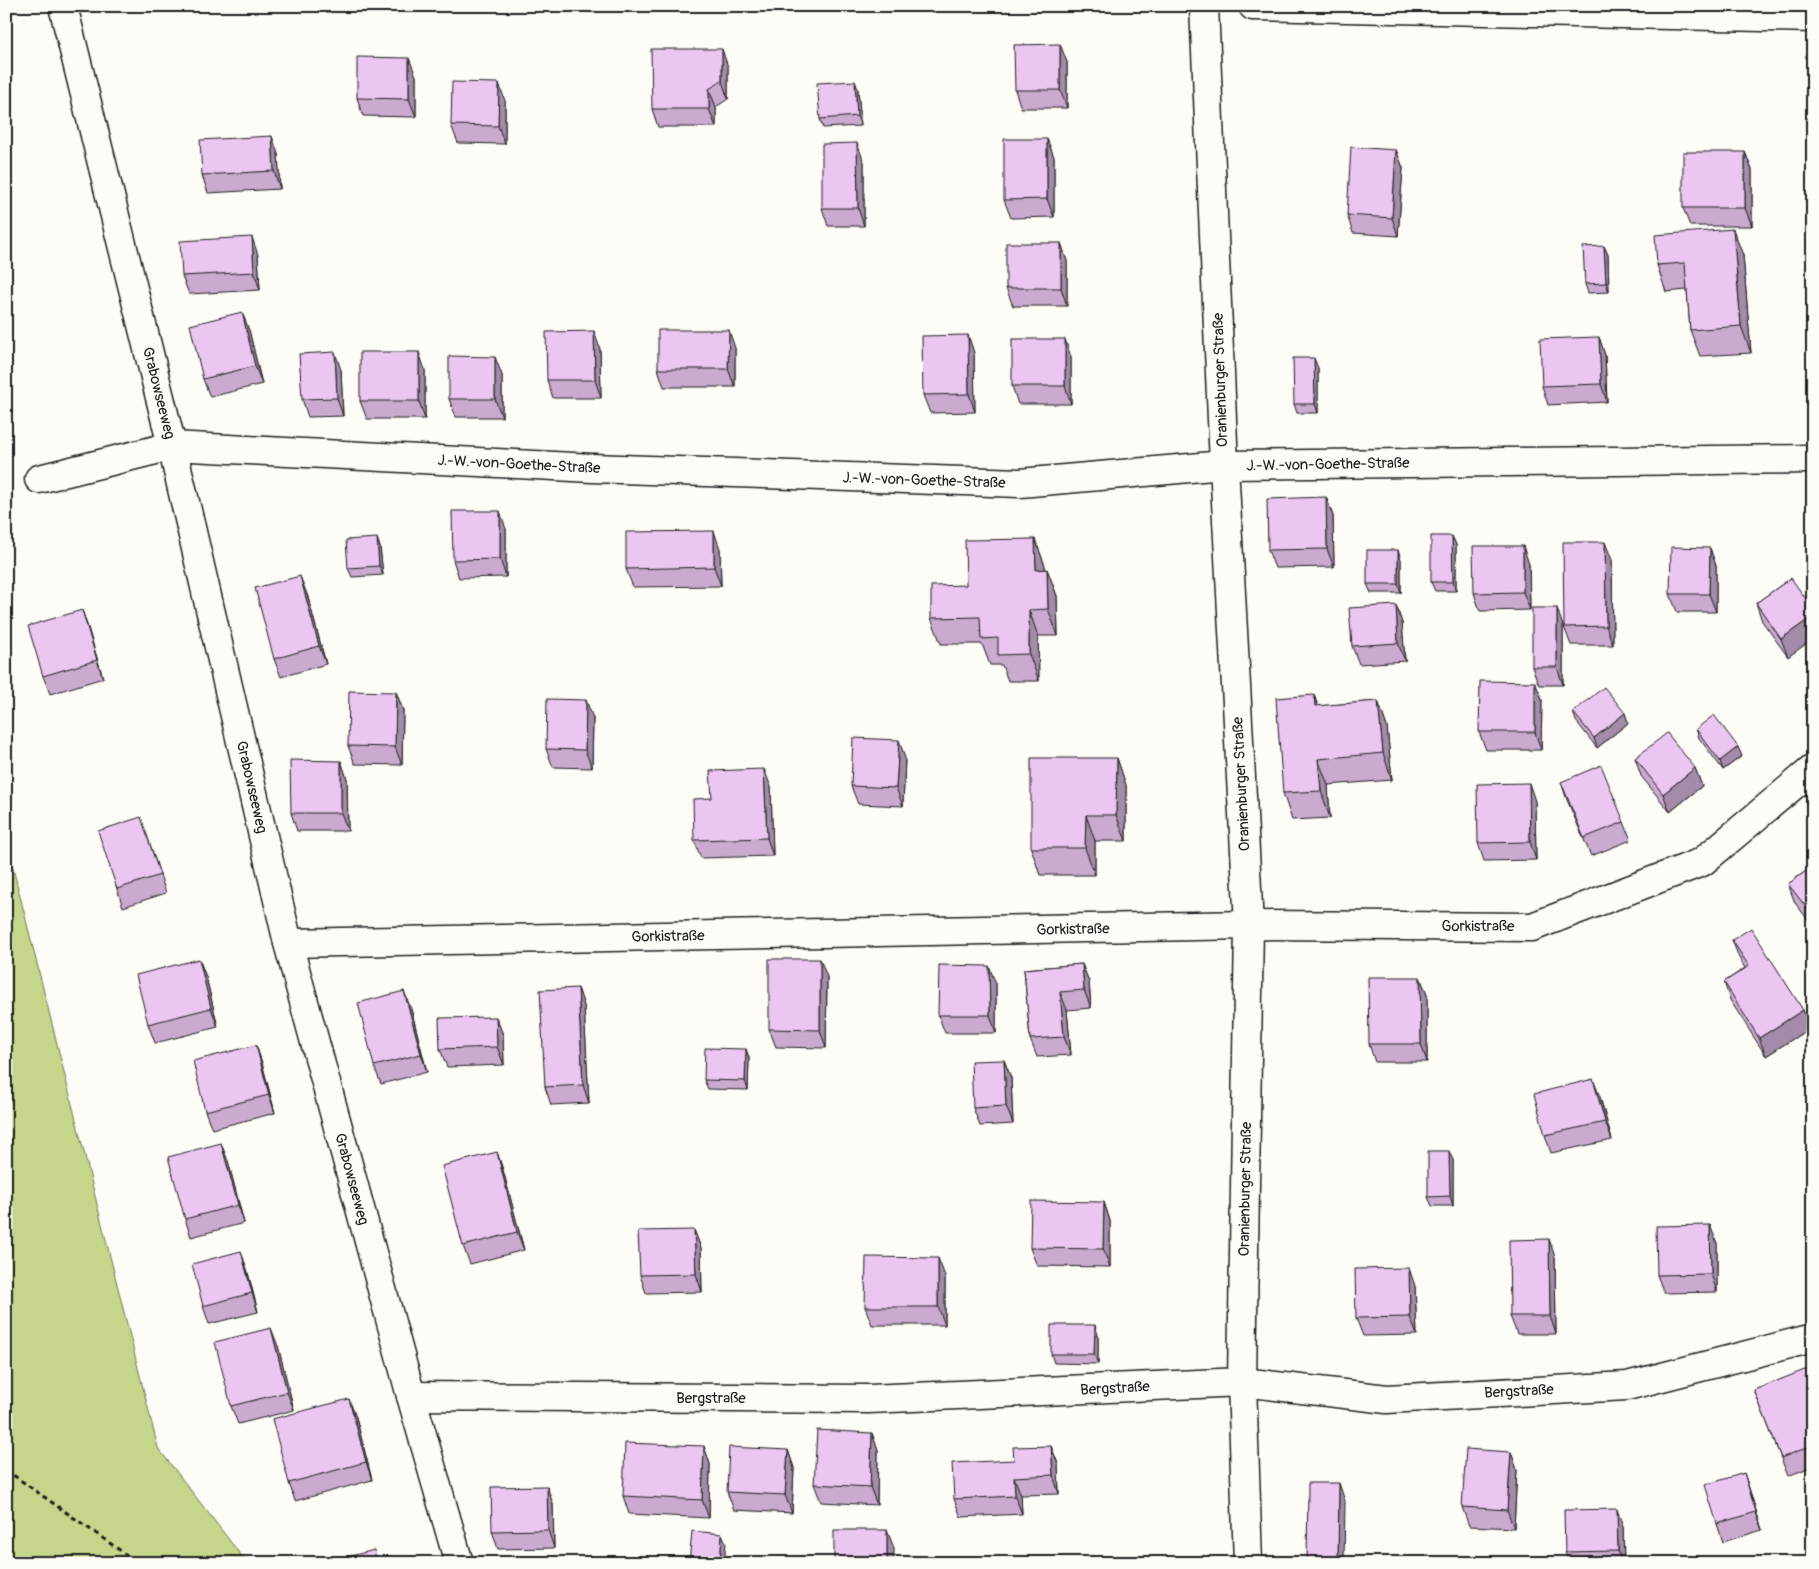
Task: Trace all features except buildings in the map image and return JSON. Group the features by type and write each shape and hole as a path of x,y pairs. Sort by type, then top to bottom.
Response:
{"street":[{"name":"Grabowseeweg","path":"63,6 172,446 288,943 411,1396 459,1563"},
{"name":"Oranienburger Straße","path":"1204,6 1224,465 1249,925 1242,1382 1248,1563"},
{"path":"1252,6 1813,18"},
{"name":"J.-W.-von-Goethe-Straße","path":"39,479 172,446 592,468 1020,483 1224,465 1813,459"},
{"name":"Gorkistraße","path":"288,943 1249,925 1532,927 1702,862 1813,769"},
{"name":"Bergstraße","path":"411,1396 869,1399 1242,1382 1387,1398 1627,1386 1813,1338"}],"path":[{"path":"6,1470 138,1563"}],"green space":[{"path":"6,840 158,1448 247,1563 6,1563"}]}
